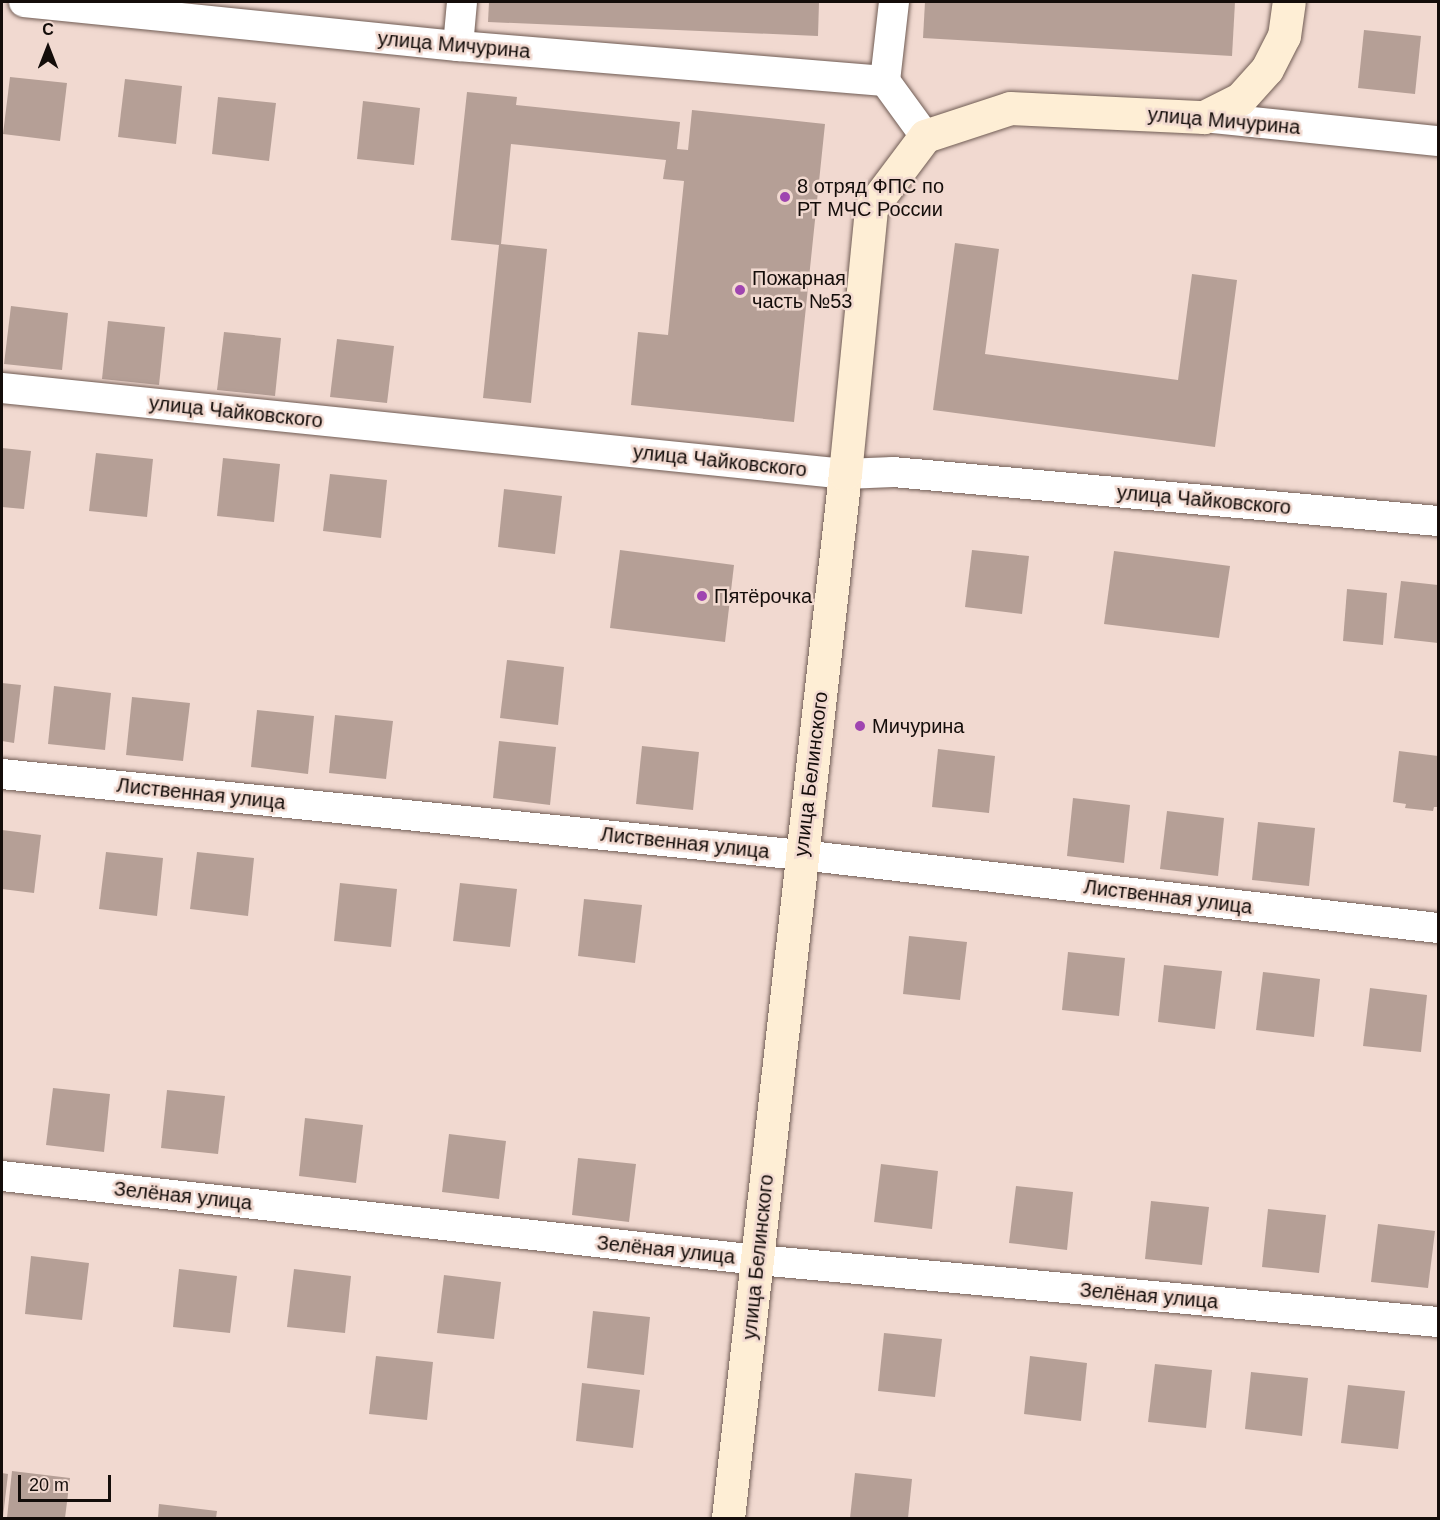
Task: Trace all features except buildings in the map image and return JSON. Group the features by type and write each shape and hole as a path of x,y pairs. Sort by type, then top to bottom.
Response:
{"street":[{"name":"улица Мичурина","path":"24,2 92,5 458,46 885,81"},
{"path":"458,46 462,2"},
{"path":"894,2 885,81 925,135"},
{"path":"1204,117 1240,99 1267,69 1284,36 1289,2"},
{"name":"улица Мичурина","path":"925,135 1010,108 1204,117 1438,141"},
{"name":"улица Белинского","path":"728,1518 845,474 871,208 925,135"},
{"name":"улица Чайковского","path":"2,388 845,474 893,472 1438,520"},
{"name":"Лиственная улица","path":"2,774 801,855 1438,928"},
{"name":"Зелёная улица","path":"2,1176 758,1260 1438,1322"}],"place":[{"name":"8 отряд ФПС по РТ МЧС России","path":"785,197"},
{"name":"Пожарная часть №53","path":"740,290"},
{"name":"Пятёрочка","path":"702,596"},
{"name":"Мичурина","path":"860,726"}]}
